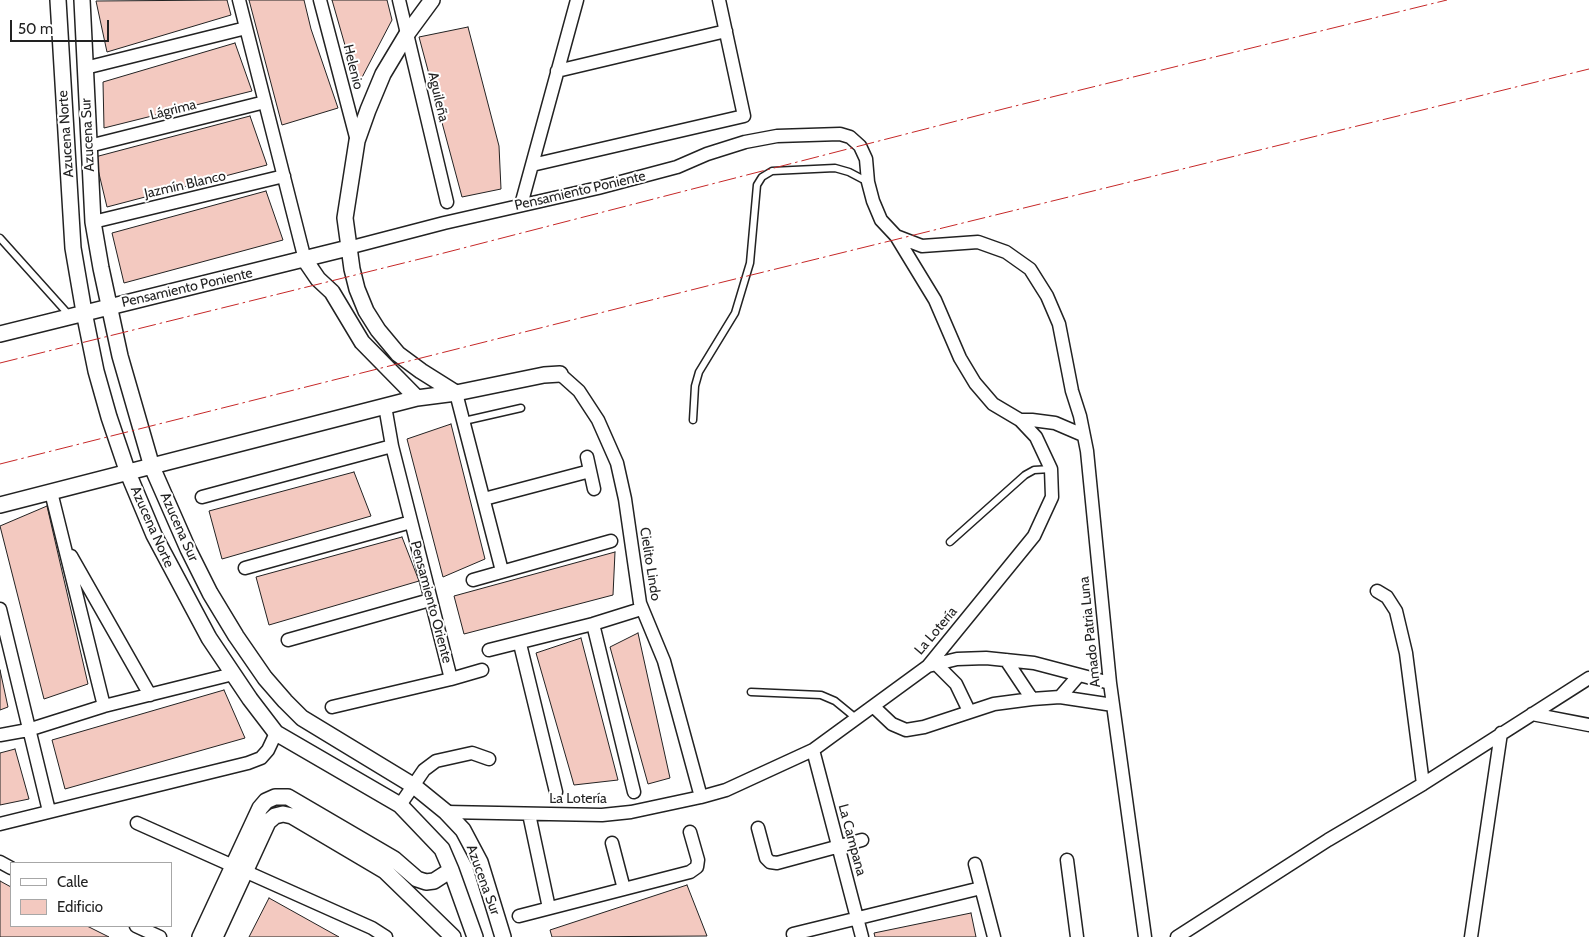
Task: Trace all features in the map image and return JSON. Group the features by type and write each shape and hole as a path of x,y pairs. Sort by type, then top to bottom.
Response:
{"street":[{"name":"Azucena Norte","path":"58,0 77,314 106,408 141,506 169,566 209,638 276,733 400,805 442,849 474,937"},
{"name":"Azucena Sur","path":"82,0 88,146 94,222 109,306 120,356 152,467 188,549 210,593 265,678 302,718 414,786 446,812 463,830 480,862 504,937"},
{"path":"239,0 304,260 318,279 332,292 362,342 417,398"},
{"name":"Helenio","path":"320,0 356,141"},
{"name":"Aguileña","path":"399,0 447,202"},
{"path":"432,0 407,34 383,74 356,141 344,218 357,289 366,311 378,330 398,354 456,393 502,572"},
{"path":"521,205 577,0"},
{"path":"532,165 744,116 719,0"},
{"path":"85,68 246,28"},
{"path":"557,71 726,31"},
{"name":"Lágrima","path":"88,146 265,102"},
{"name":"Pensamiento Poniente","path":"0,334 304,260 444,223 598,188 678,167 745,142 777,136 840,134 850,137 860,146 866,158 868,182 881,220 896,236 922,246 978,242 1006,252 1030,269 1047,296 1059,324"},
{"name":"Jazmín Blanco","path":"94,222 284,176"},
{"name":"La Lotería","path":"446,812 602,815 631,812 701,798 726,790 813,750 932,665 1034,536 1052,497 1051,469 1036,437 1020,420 993,404 975,384 960,358 935,300 896,236"},
{"name":"Amado Patria Luna","path":"1059,324 1072,391 1087,451 1110,683 1145,937"},
{"path":"0,505 417,398 456,393 544,375 560,374"},
{"name":"Cielito Lindo","path":"560,374 579,391 598,420 617,463 642,609 664,661 701,798"},
{"name":"Pensamiento Oriente","path":"332,707 451,679 392,446 385,406"},
{"path":"1020,420 1055,423 1084,435"},
{"path":"202,497 392,446"},
{"path":"588,457 594,489"},
{"path":"484,499 590,471"},
{"path":"51,492 104,706"},
{"path":"245,568 411,522"},
{"path":"474,580 611,541"},
{"path":"63,542 150,695"},
{"path":"1377,591 1387,598 1396,611 1404,645 1423,784"},
{"path":"288,640 430,600"},
{"path":"0,609 49,811"},
{"path":"489,650 520,644 642,609"},
{"path":"593,624 634,792"},
{"path":"520,644 556,792"},
{"path":"932,665 957,659 986,658 1006,660 1034,663 1110,683"},
{"path":"1006,660 1032,699"},
{"path":"932,665 956,684 969,712"},
{"path":"451,679 482,670"},
{"path":"0,735 28,730 104,706 233,674"},
{"path":"1060,697 1079,675"},
{"path":"1177,937 1328,840 1423,784 1500,733 1589,678"},
{"path":"874,707 892,724 906,730 924,727 994,704 1032,699 1060,697 1113,705"},
{"path":"1532,714 1589,725"},
{"path":"0,824 248,764 261,758 268,750 276,733"},
{"path":"1470,937 1500,733"},
{"name":"La Campana","path":"813,750 862,937"},
{"path":"400,805 424,770 436,761 472,753 489,759"},
{"path":"215,937 260,808 266,801 275,797 288,797 394,859 417,879 426,882 434,881 451,870"},
{"path":"200,937 238,869 268,822 275,816 282,814 292,816 385,871 453,937"},
{"path":"529,814 549,908"},
{"path":"137,823 372,928 386,937"},
{"path":"758,828 766,858 770,862 777,863 862,840"},
{"path":"519,916 690,872 696,867 698,860 690,832"},
{"path":"612,843 624,889"},
{"path":"1068,860 1076,937"},
{"path":"975,864 994,937"},
{"path":"792,934 981,888"},
{"path":"138,927 160,937"}],"lane":[{"path":"693,420 695,386 699,372 735,313 750,263 757,186 762,177 772,171 835,168 849,172 868,182"},
{"path":"0,238 77,314"},
{"path":"464,422 521,408"},
{"path":"950,542 1025,475 1034,470 1051,469"},
{"path":"751,692 821,695 835,702 857,719"}],"building":[{"path":"227,0 231,15 107,52 96,1"},
{"path":"249,0 304,0 311,29 338,108 282,125"},
{"path":"332,0 387,0 392,20 357,87"},
{"path":"468,27 499,146 501,189 462,197 419,37"},
{"path":"235,43 252,91 104,128 103,82"},
{"path":"250,116 267,165 107,207 95,157"},
{"path":"266,191 283,240 124,283 112,233"},
{"path":"451,424 485,559 443,577 407,439"},
{"path":"354,472 371,516 222,559 209,511"},
{"path":"47,506 88,684 44,699 0,526"},
{"path":"402,537 419,581 269,625 256,577"},
{"path":"615,552 613,595 464,634 454,596"},
{"path":"638,633 670,778 648,784 610,647"},
{"path":"581,638 618,780 574,785 536,653"},
{"path":"0,670 8,707 0,710"},
{"path":"224,690 245,738 65,789 52,740"},
{"path":"15,749 29,799 0,805 0,753"},
{"path":"0,881 10,886 10,927 89,927 109,937 0,937"},
{"path":"687,885 707,936 552,937 550,930"},
{"path":"269,898 339,937 249,937"},
{"path":"971,913 976,937 875,937 874,933"}],"power":[{"path":"0,363 440,254 1007,108 1447,0"},
{"path":"0,464 723,282 1589,69"}]}
